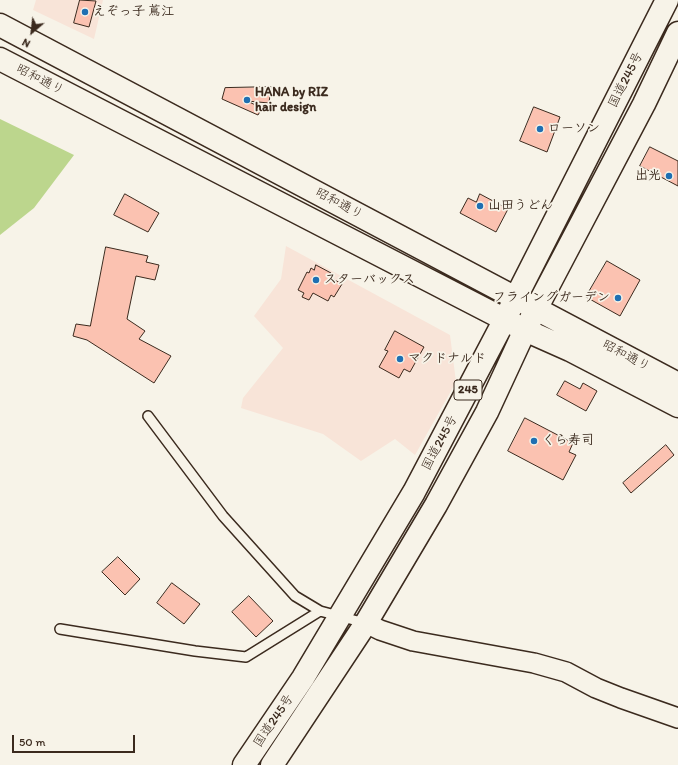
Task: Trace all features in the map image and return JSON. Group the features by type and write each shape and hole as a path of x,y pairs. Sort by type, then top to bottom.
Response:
{"main road":[{"name":"国道245号","path":"244,765 303,678 330,614 414,492 506,319 667,0"},
{"name":"昭和通り","path":"0,25 678,384"},
{"name":"国道245号","path":"272,765 366,623 440,499 487,412 537,308 644,104 678,33"},
{"name":"昭和通り","path":"0,59 526,330 570,350 678,406"}],"street":[{"path":"366,623 380,630 413,640 534,663 566,672 596,688 678,718"}],"lane":[{"path":"148,416 228,521 295,596 330,614 366,623"},
{"path":"60,629 195,652 246,657 330,614"}],"shaded area":[{"path":"36,0 103,0 94,39 33,10"},
{"path":"286,246 450,335 456,382 415,455 395,439 361,461 323,434 241,408 243,398 283,348 254,316 281,279"}],"green space":[{"path":"0,119 74,155 34,208 0,235"}],"building":[{"name":"えぞっ子 蔦江","path":"80,0 96,1 89,27 74,23"},
{"name":"HANA by RIZ hair design","path":"271,87 269,103 247,101 262,108 258,115 222,99 225,88"},
{"name":"ローソン","path":"534,107 560,117 547,152 520,141"},
{"name":"出光","path":"650,147 678,161 678,186 640,166"},
{"path":"125,194 159,213 148,232 114,215"},
{"path":"480,194 508,209 496,232 460,213 468,198 476,202"},
{"path":"106,247 148,256 146,262 159,265 155,280 136,276 127,319 145,331 139,339 171,356 154,383 87,340 73,336 76,324 90,326"},
{"path":"607,261 640,280 620,316 586,297"},
{"path":"316,265 331,273 329,277 342,284 334,297 331,295 328,301 313,293 309,300 302,297 304,293 298,290 307,272 309,273 311,268 314,270"},
{"name":"マクドナルド","path":"395,331 424,347 410,372 404,369 399,378 379,367 388,351 385,350"},
{"path":"565,381 580,389 583,383 597,391 586,411 557,395"},
{"path":"525,418 573,443 569,452 576,455 563,480 508,451"},
{"path":"666,445 674,455 631,493 623,483"},
{"path":"118,557 140,579 125,595 102,572"},
{"path":"172,583 200,604 184,624 157,603"},
{"path":"249,596 273,621 256,637 232,612"}],"place":[{"name":"えぞっ子 蔦江","path":"85,12"},
{"name":"HANA by RIZ hair design","path":"247,100"},
{"name":"ローソン","path":"540,129"},
{"name":"出光","path":"669,176"},
{"name":"山田うどん","path":"480,206"},
{"name":"スターバックス","path":"316,280"},
{"name":"フライングガーデン","path":"618,298"},
{"name":"マクドナルド","path":"400,359"},
{"name":"くら寿司","path":"534,441"}]}
